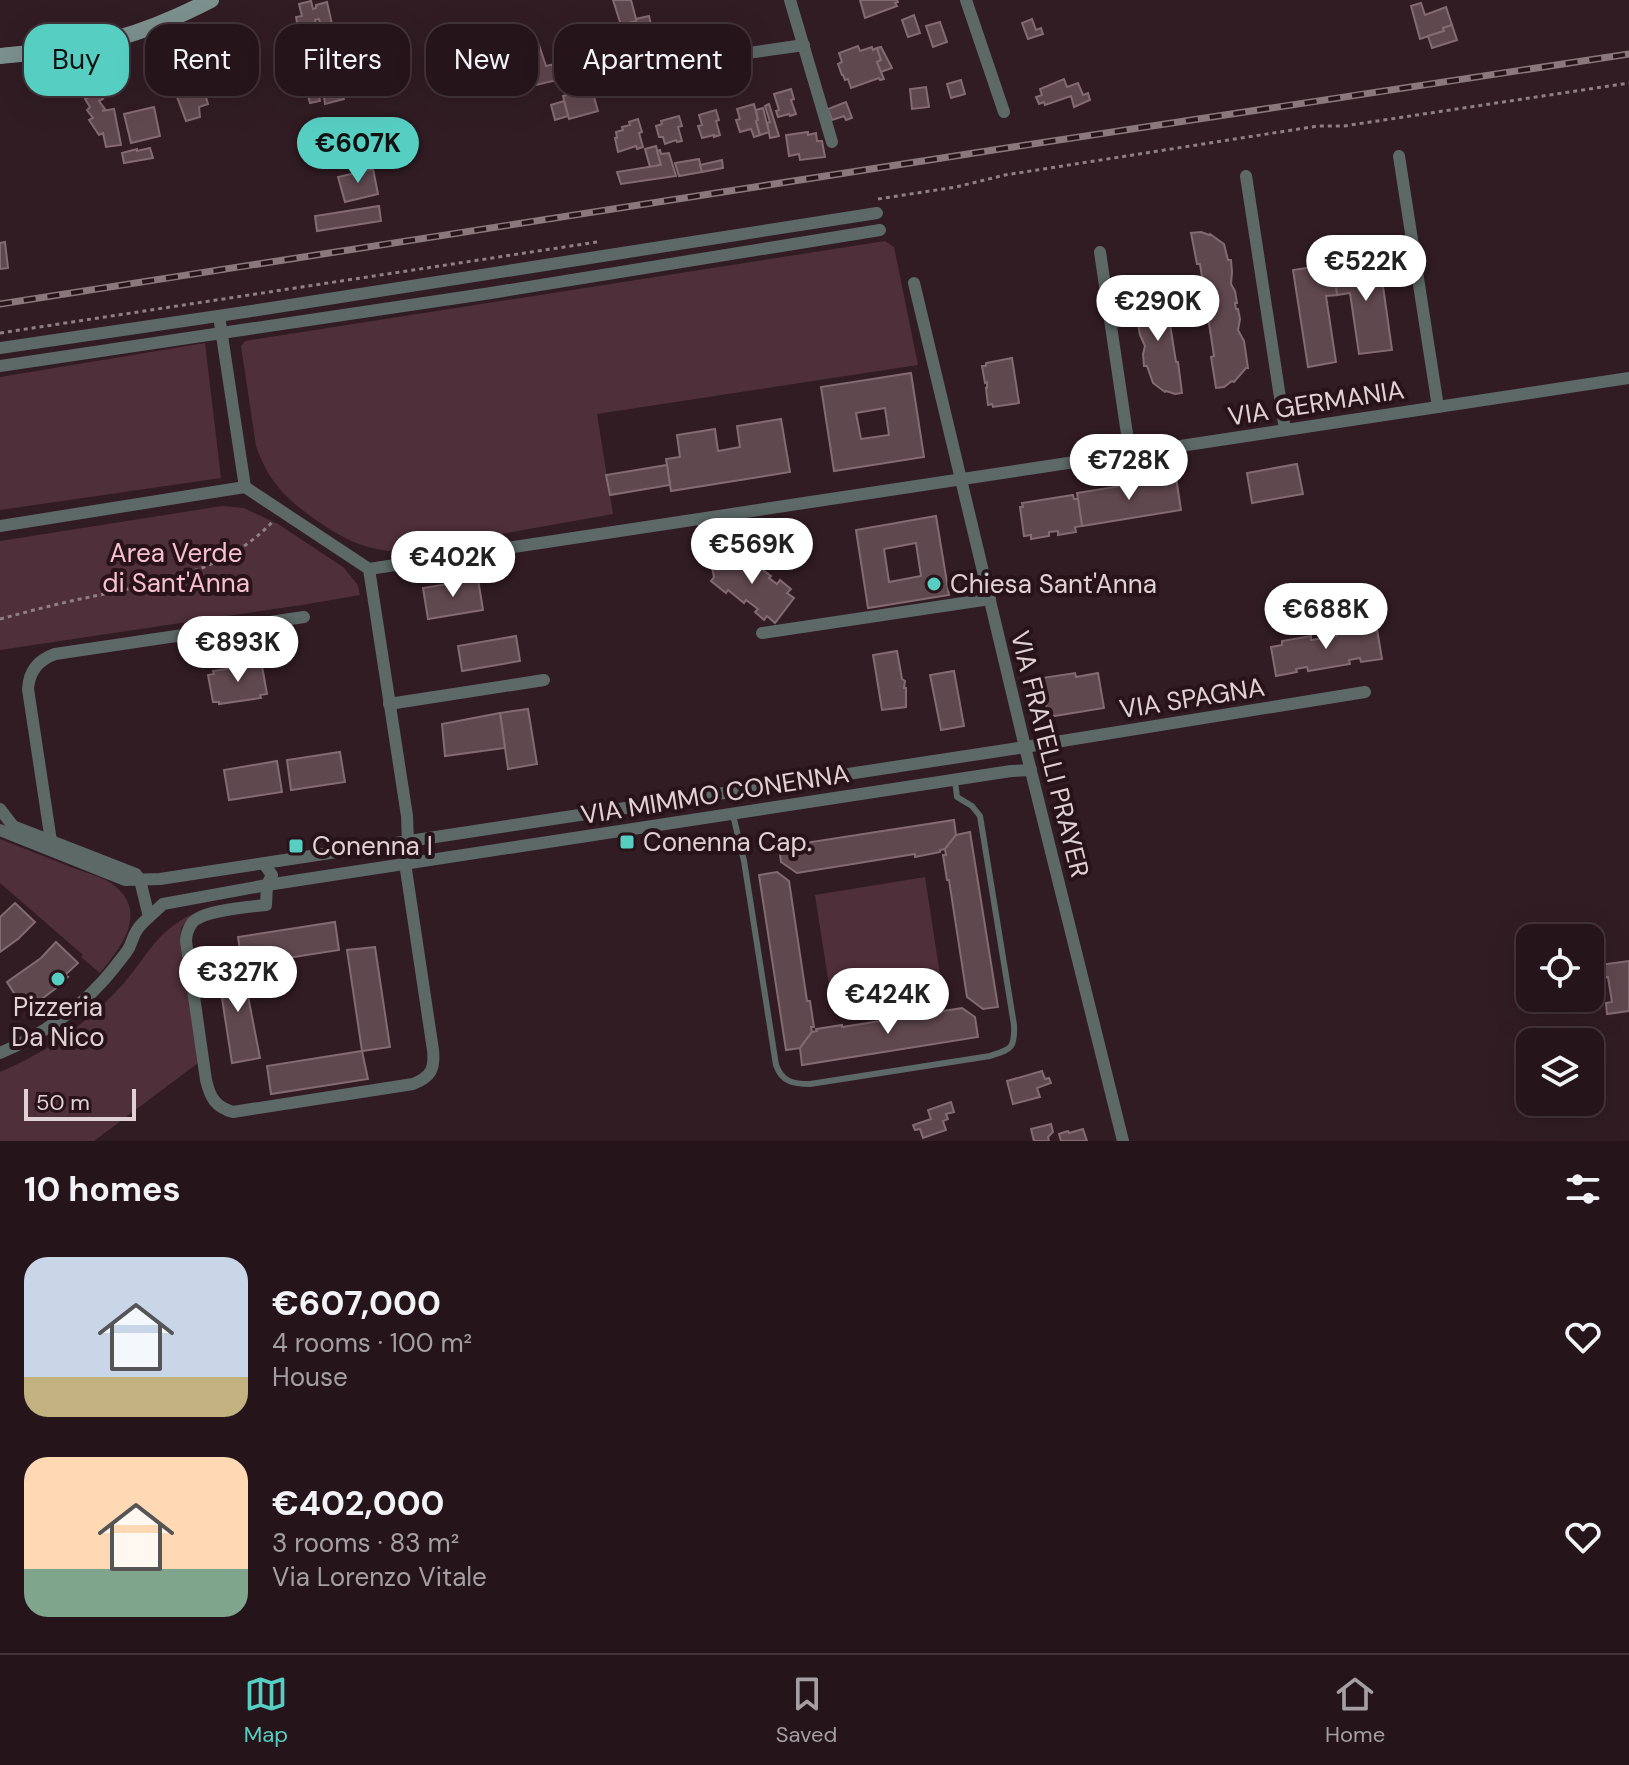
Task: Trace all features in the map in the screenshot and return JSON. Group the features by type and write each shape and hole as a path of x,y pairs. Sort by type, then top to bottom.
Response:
{"main road":[{"path":"0,56 116,39 147,29 211,0"}],"street":[{"path":"790,0 832,142"},
{"path":"966,0 1004,112"},
{"path":"751,53 804,45"},
{"path":"1399,156 1438,407"},
{"path":"1246,176 1285,430"},
{"path":"0,348 219,316 876,206"},
{"path":"0,366 491,293 880,230"},
{"path":"1100,252 1130,454"},
{"name":"VIA FRATELLI PRAYER","path":"914,283 1123,1141"},
{"path":"219,316 245,487"},
{"name":"VIA GERMANIA","path":"369,569 1629,378"},
{"path":"0,526 245,487 369,569 407,816 405,863 433,1050 434,1062 423,1080 233,1112 222,1109 213,1101 208,1091 186,934 192,922 204,916 266,905 267,885 272,875 264,864"},
{"path":"762,633 990,599"},
{"path":"51,841 28,689 31,675 40,661 55,654 304,617"},
{"path":"389,704 544,680"},
{"name":"VIA SPAGNA","path":"1025,747 1365,692"},
{"name":"VIA MIMMO CONENNA","path":"0,830 125,880 140,880 264,864 1025,747"},
{"name":"VIA MIMMO CONENNA","path":"149,917 163,904 267,885 1031,770"},
{"path":"730,792 733,814"},
{"path":"702,796 707,817"},
{"path":"0,809 13,826 136,874 149,917 137,930 116,966 83,1000 44,1030 0,1053"},
{"path":"301,857 300,869 309,879"}],"lane":[{"path":"733,814 744,861 776,1065 786,1080 810,1084 990,1056 1010,1049 1014,1042 1014,1025 980,816 972,806 957,797 955,781"}],"path":[{"path":"876,206 1005,175 1318,126 1344,126 1629,83"},
{"path":"0,333 610,240"},
{"path":"0,619 190,573 236,551 266,529 281,512"}],"green space":[{"path":"885,241 894,247 918,365 597,414 613,514 401,552 377,549 339,534 297,506 273,481 256,446 241,346 245,341"},
{"path":"205,343 221,478 0,510 0,377"},
{"name":"Area Verde di Sant'Anna","path":"222,506 244,508 278,524 343,567 358,585 360,595 0,650 0,541"},
{"path":"0,839 102,878 125,897 130,908 128,931 100,973 0,883"},
{"path":"925,877 942,988 832,1005 815,895"},
{"path":"192,914 181,928 180,937 198,1063 94,1141 0,1141 0,1072 51,1045 97,1011 161,936"}],"building":[{"path":"613,0 631,0 636,19 649,16 651,24 637,24 636,21 621,24"},
{"path":"860,0 898,2 895,3 897,6 865,18"},
{"path":"311,1 313,9 327,2 332,24 320,24 319,19 315,20 316,24 297,24 296,17 302,16 299,4"},
{"path":"1421,3 1425,15 1446,7 1452,25 1420,39 1411,6"},
{"path":"914,15 920,33 908,37 902,20"},
{"path":"1032,19 1036,30 1041,28 1043,34 1028,39 1022,23"},
{"path":"940,22 947,42 933,47 926,26"},
{"path":"1452,25 1457,40 1432,48 1428,36"},
{"path":"538,45 546,66 554,64 554,81 538,84"},
{"path":"858,46 860,51 877,48 881,60 877,62 884,79 851,88 838,64 842,62 839,53"},
{"path":"881,47 892,68 881,72 877,48"},
{"path":"1064,79 1067,87 1078,83 1083,95 1088,93 1090,100 1074,107 1071,96 1045,105 1044,102 1039,104 1036,97 1042,95 1040,89"},
{"path":"961,80 965,94 951,98 947,84"},
{"path":"926,87 929,107 912,109 910,89"},
{"path":"791,89 796,114 778,117 774,94"},
{"path":"101,96 103,99 99,101 105,109 102,111 114,109 121,145 106,147 103,133 99,135 89,120 93,118 87,110 90,107 85,99"},
{"path":"177,96 206,96 208,104 199,107 200,117 186,121"},
{"path":"308,96 319,96 320,101 310,103"},
{"path":"343,96 344,99 325,104 324,97"},
{"path":"563,96 594,96 598,111 569,119"},
{"path":"564,101 568,116 555,120 551,105"},
{"path":"846,102 852,118 846,120 844,116 832,120 828,109"},
{"path":"754,104 760,135 754,137 751,129 740,132 736,120 740,119 737,109"},
{"path":"769,104 779,136 770,138 767,123 770,122 765,106"},
{"path":"154,107 160,136 131,143 124,114"},
{"path":"763,108 769,132 760,135 756,110"},
{"path":"716,110 720,135 702,138 698,126 702,125 699,115"},
{"path":"679,116 682,141 665,144 656,126 662,124 661,121"},
{"path":"358,118 363,138 332,146 328,128"},
{"path":"638,119 643,147 618,152 616,132"},
{"path":"808,132 808,135 816,133 817,141 822,141 825,157 800,160 799,154 789,156 786,135"},
{"path":"656,146 661,165 650,167 645,149"},
{"path":"150,148 153,158 124,163 122,153"},
{"path":"660,150 661,154 669,153 676,176 621,184 617,172 661,165 657,151"},
{"path":"699,159 702,172 679,176 675,163"},
{"path":"722,160 723,168 702,172 700,165"},
{"path":"373,169 378,194 345,202 338,177"},
{"path":"379,206 381,221 317,231 315,216"},
{"path":"1201,232 1224,244 1228,260 1231,260 1231,284 1240,319 1238,330 1244,341 1248,368 1234,382 1216,388 1200,264 1197,264 1191,233"},
{"path":"5,242 8,268 0,269 0,243"},
{"path":"1379,258 1392,350 1359,354 1350,293 1337,295 1333,264"},
{"path":"1333,264 1337,295 1326,296 1336,362 1308,367 1293,270"},
{"path":"1165,293 1182,393 1175,394 1165,392 1153,383 1147,366 1144,366 1145,346 1135,307 1138,297"},
{"path":"1012,358 1019,403 988,405 987,382 982,366"},
{"path":"911,373 924,457 834,471 821,387","holes":["885,408 889,435 861,439 856,413"]},
{"path":"781,419 790,472 671,491 666,459 680,457 677,435 715,429 718,451 740,447 737,426"},
{"path":"1297,464 1303,494 1252,503 1247,473"},
{"path":"667,465 670,485 610,495 606,475"},
{"path":"1176,477 1181,510 1082,526 1077,493"},
{"path":"1073,495 1074,499 1078,499 1082,526 1075,527 1076,532 1058,535 1058,531 1049,532 1049,536 1031,539 1031,535 1024,536 1022,503"},
{"path":"936,516 949,595 868,608 856,530","holes":["916,543 921,576 889,582 884,549"]},
{"path":"729,549 748,563 750,560 777,584 780,580 791,589 787,593 794,598 775,623 767,616 764,620 755,612 758,609 746,600 744,603 711,581 714,577 712,567"},
{"path":"478,579 483,610 428,619 423,588"},
{"path":"1365,627 1366,632 1377,629 1382,659 1361,662 1360,658 1349,660 1350,664 1308,671 1307,667 1276,676 1271,647 1282,645 1282,641 1337,636 1337,631"},
{"path":"516,636 520,661 462,671 458,646"},
{"path":"897,651 905,681 906,707 882,710 873,655"},
{"path":"257,664 257,667 262,666 267,694 260,695 261,698 219,704 213,702 208,675 214,674 213,671"},
{"path":"954,671 964,726 941,730 930,675"},
{"path":"1075,673 1076,677 1098,673 1104,708 1048,717 1042,678"},
{"path":"528,709 537,764 508,769 500,713"},
{"path":"500,713 505,748 445,756 442,724"},
{"path":"340,752 345,782 291,790 287,760"},
{"path":"277,761 282,792 229,800 224,770"},
{"path":"954,820 956,835 940,852 797,873 781,862 779,847"},
{"path":"970,832 998,1007 983,1009 967,997 943,855 946,855 945,849 956,835"},
{"path":"777,872 789,881 807,1001 810,1001 814,1027 811,1027 812,1032 800,1048 786,1050 759,875"},
{"path":"15,903 35,922 0,952 0,917"},
{"path":"335,922 339,950 242,965 238,937"},
{"path":"56,942 78,963 55,989 39,1001 37,998 23,1007 7,982 41,958"},
{"path":"375,947 390,1047 362,1051 347,950"},
{"path":"1629,961 1629,1011 1607,1014 1606,1003 1612,1002 1608,977 1604,978 1604,964"},
{"path":"242,965 260,1058 232,1063 217,966"},
{"path":"962,1008 975,1017 978,1037 802,1065 800,1048 816,1029"},
{"path":"362,1051 368,1079 271,1094 267,1066"},
{"path":"1042,1071 1051,1083 1037,1088 1040,1097 1013,1104 1007,1081"},
{"path":"951,1102 954,1112 946,1114 948,1119 943,1121 946,1130 923,1138 920,1129 915,1130 913,1125 931,1119 928,1110"},
{"path":"1051,1124 1053,1132 1048,1137 1049,1141 1034,1141 1031,1129"},
{"path":"1083,1129 1087,1141 1061,1141 1059,1134"}],"railway":[{"path":"0,304 1629,54"}],"place":[{"name":"Chiesa Sant'Anna","path":"934,584"},
{"name":"Conenna Cap.","path":"627,842"},
{"name":"Conenna I","path":"296,846"},
{"name":"Pizzeria Da Nico","path":"58,979"}]}
